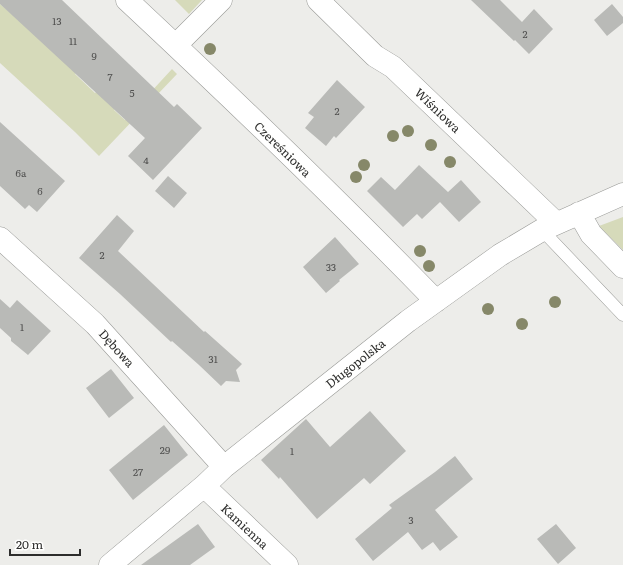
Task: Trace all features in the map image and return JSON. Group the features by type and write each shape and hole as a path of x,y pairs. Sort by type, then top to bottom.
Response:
{"street":[{"name":"Czereśniowa","path":"128,0 385,249 436,301"},
{"path":"176,46 221,0"},
{"name":"Wiśniowa","path":"318,0 375,56 393,67 549,226"},
{"name":"Długopolska","path":"110,565 204,486 224,467 408,321 500,255 549,226 623,194"},
{"path":"579,213 591,234 623,267"},
{"name":"Dębowa","path":"0,238 94,324 224,467"},
{"name":"Kamienna","path":"204,486 287,565"}],"lane":[{"path":"549,226 623,315"}],"green space":[{"path":"175,0 202,0 189,14"},
{"path":"0,4 80,68 75,74 95,93 100,88 118,105 114,110 125,120 172,69 177,74 99,156 0,63"},
{"path":"623,217 623,250 599,226"}],"building":[{"path":"0,0 62,0 174,107 177,104 202,128 153,180 128,156 145,138 0,4"},
{"path":"471,0 500,0 522,22 534,9 553,29 529,54"},
{"path":"612,4 623,17 623,23 607,36 594,20"},
{"path":"337,80 365,107 336,138 334,136 326,146 305,128 314,117 308,113"},
{"path":"0,122 65,181 37,212 29,205 25,209 0,186"},
{"path":"419,165 448,192 461,180 481,202 459,222 440,202 422,219 417,214 403,227 367,191 381,177 395,190"},
{"path":"168,176 187,193 174,208 155,191"},
{"path":"117,215 134,231 118,251 204,332 205,331 242,364 236,370 240,382 226,381 221,386 79,258"},
{"path":"335,237 359,264 326,293 303,267"},
{"path":"0,299 10,308 17,300 51,331 28,355 11,341 11,338 0,328"},
{"path":"111,369 134,398 109,418 86,388"},
{"path":"370,411 406,451 370,484 364,478 317,519 280,477 279,479 261,460 306,419 330,447"},
{"path":"164,425 188,455 133,500 109,470"},
{"path":"455,456 473,479 435,510 458,537 440,551 433,542 422,550 408,532 373,561 355,539 392,508 389,505"},
{"path":"198,524 215,547 190,565 141,565"},
{"path":"556,524 576,548 558,564 537,539"}]}
